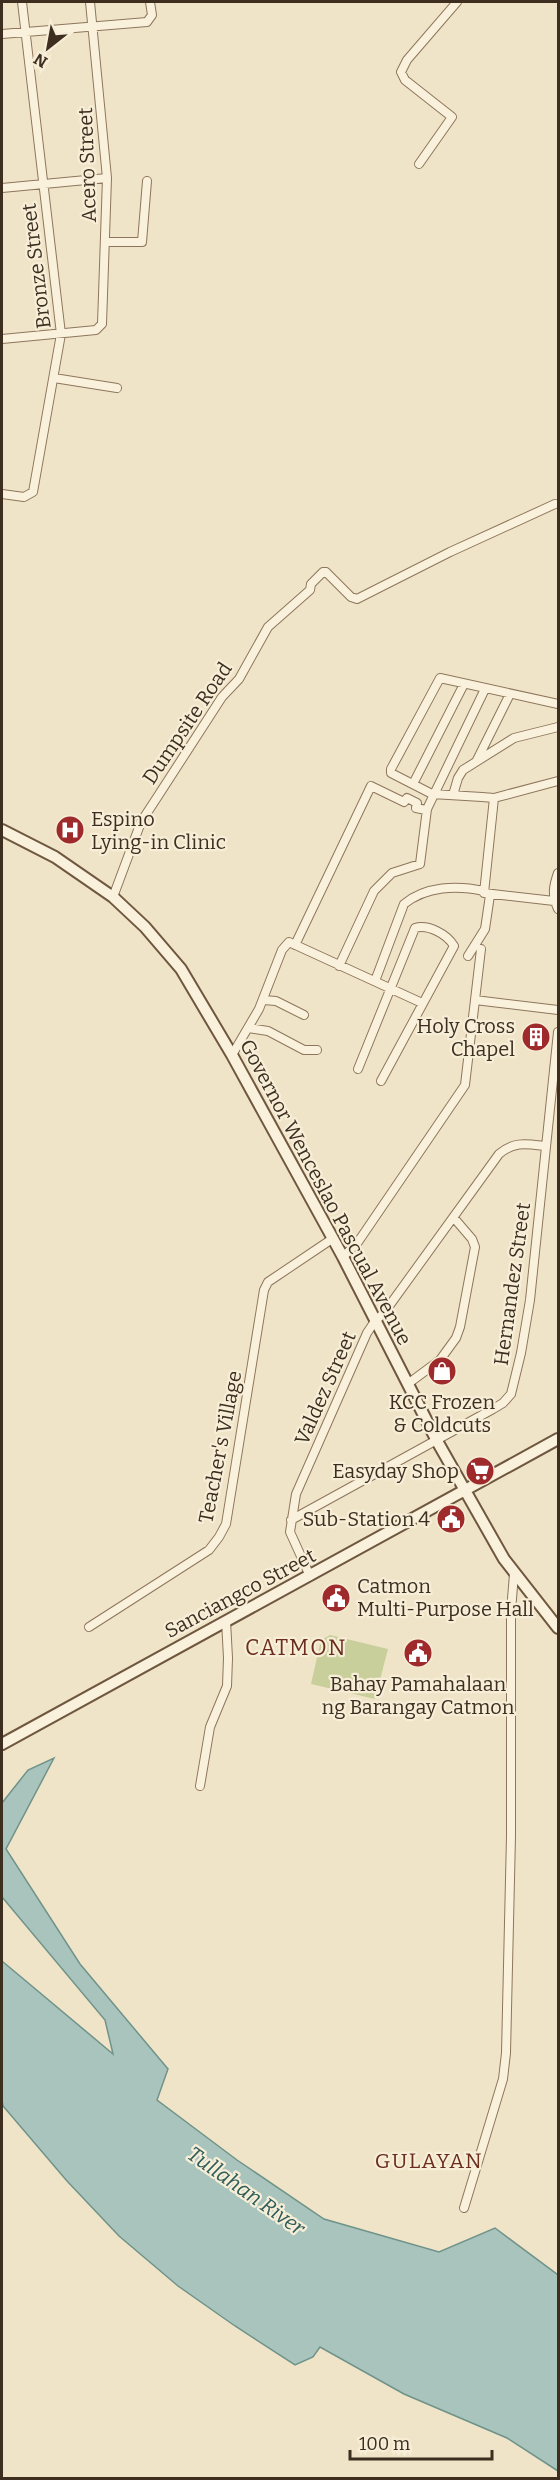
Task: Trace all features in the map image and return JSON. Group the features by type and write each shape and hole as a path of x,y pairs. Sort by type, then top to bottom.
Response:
{"main road":[{"name":"Governor Wenceslao Pascual Avenue","path":"2,830 55,857 113,897 145,927 181,969 343,1257 465,1492 514,1574 558,1628"},
{"name":"Sanciangco Street","path":"2,1744 558,1439"}],"street":[{"name":"Bronze Street","path":"2,494 24,497 33,492 61,334 22,2"},
{"name":"Acero Street","path":"61,334 100,328 106,242 107,178 90,2"},
{"path":"2,34 147,22 150,19 150,2"},
{"path":"419,164 452,117 405,80 401,72 407,60 457,2"},
{"path":"2,188 107,178"},
{"path":"106,242 142,242 147,181"},
{"path":"2,339 61,334"},
{"path":"54,378 117,388"},
{"name":"Dumpsite Road","path":"113,897 141,822 222,697 239,679 268,627 310,590 311,584 323,572 326,572 351,597 357,599 450,552 555,504"},
{"path":"558,704 440,678 393,765 391,773 432,794 494,798 558,781"},
{"path":"412,784 464,684"},
{"path":"339,966 374,891 392,873 420,864 426,810 485,689"},
{"path":"477,762 510,694"},
{"path":"453,795 463,770 514,738 558,727"},
{"path":"295,945 370,786 404,802 407,798 417,803 416,808 426,810"},
{"path":"468,956 485,929 494,798"},
{"path":"558,873 553,888 554,901 558,909"},
{"path":"375,981 404,904 442,888 457,886 487,893 554,901"},
{"path":"358,1070 392,988 407,943 415,928 435,930 454,946 381,1081"},
{"path":"231,1055 263,1000 282,950 289,942 392,988 422,1004"},
{"path":"343,1257 358,1242 465,1085 481,949"},
{"path":"263,1000 276,1000 304,1015"},
{"path":"475,1000 558,1010"},
{"path":"248,1028 268,1031 304,1050 317,1050"},
{"name":"Hernandez Street","path":"291,1520 438,1441 503,1403 513,1389 530,1300 558,1032"},
{"name":"Valdez Street","path":"310,1576 290,1532 296,1494 367,1333 384,1313 499,1154 508,1146 518,1143 545,1146"},
{"path":"409,1383 448,1352 460,1327 475,1247 472,1239 454,1218"},
{"name":"Teacher's Village","path":"89,1627 209,1550 219,1538 226,1524 264,1290 268,1282 332,1239"},
{"path":"464,2208 497,2100 507,2053 511,1836 510,1659 514,1574"},
{"path":"200,1786 210,1727 227,1686 226,1621"}],"green space":[{"path":"330,1635 388,1649 375,1699 311,1684 321,1640"}],"water":[{"name":"Tullahan River","path":"54,1758 6,1849 80,1964 168,2069 157,2100 237,2160 324,2219 439,2252 495,2228 558,2275 558,2471 507,2438 404,2394 320,2347 313,2357 295,2365 235,2326 178,2286 119,2236 67,2181 3,2106 2,1961 113,2054 105,2020 2,1897 2,1803 28,1770"}],"place":[{"name":"Espino Lying-in Clinic","path":"70,830"},
{"name":"Holy Cross Chapel","path":"536,1037"},
{"name":"KCC Frozen & Coldcuts","path":"442,1371"},
{"name":"Easyday Shop","path":"480,1471"},
{"name":"Sub-Station 4","path":"451,1519"},
{"name":"Catmon Multi-Purpose Hall","path":"336,1598"},
{"name":"Bahay Pamahalaan ng Barangay Catmon","path":"418,1653"}],"district":[{"name":"CATMON","path":"296,1647"},
{"name":"GULAYAN","path":"429,2161"}]}
